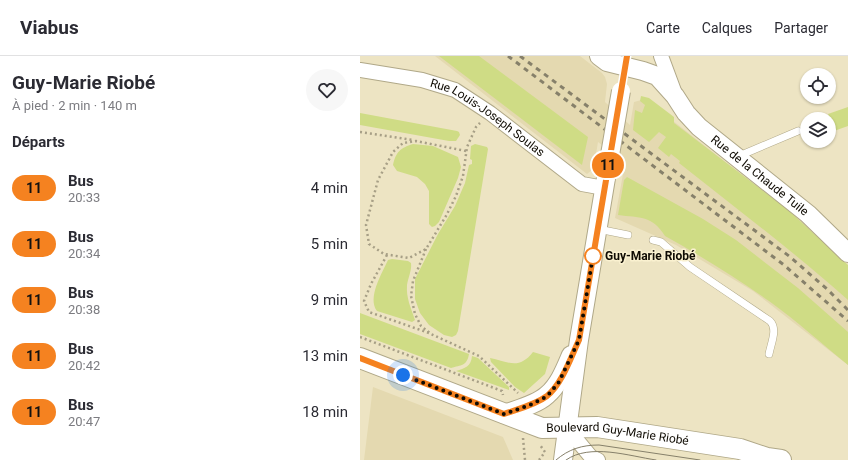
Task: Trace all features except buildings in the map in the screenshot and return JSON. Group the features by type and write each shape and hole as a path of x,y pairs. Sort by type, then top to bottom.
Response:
{"main road":[{"name":"Boulevard Guy-Marie Riobé","path":"360,358 505,407 542,428 597,427 719,447 740,449 767,458 781,460"},
{"name":"Boulevard Guy-Marie Riobé","path":"719,447 755,460"}],"street":[{"name":"Rue de la Chaude Tuile","path":"599,56 607,62 626,61 657,76 675,96 686,113 700,127 808,214 848,253"},
{"name":"Rue de la Chaude Tuile","path":"661,56 675,96"},
{"path":"563,460 579,340 626,61"},
{"name":"Rue Louis-Joseph Soulas","path":"360,70 438,84 455,90 490,113 582,184 605,183"},
{"path":"505,407 530,405 548,395 559,382 579,340"},
{"path":"567,428 591,457 598,460"}],"lane":[{"path":"737,157 798,131"},
{"path":"598,229 628,235"},
{"path":"653,240 661,242 690,267 770,321 773,324 774,330 769,354"}],"path":[{"path":"431,334 421,326 415,314 411,296 413,281 426,249 456,196 463,176 466,151 476,127 490,113"},
{"path":"360,132 466,151"},
{"path":"416,141 403,143 394,152 378,180 366,225 369,244 386,255 410,258 426,249"},
{"path":"386,255 364,301 369,312 431,334 479,356 518,393 518,398"},
{"path":"360,337 502,391 505,407"},
{"path":"523,436 526,460"},
{"path":"539,443 545,452 539,460"}],"shaded area":[{"path":"435,56 580,56 605,77 607,84 605,102 630,125 634,102 645,99 800,220 848,266 848,365 753,291 676,245 615,218 625,163 598,142 594,166 587,174"},
{"path":"373,387 503,437 513,460 364,460"}],"green space":[{"path":"439,56 479,56 588,137 582,165"},
{"path":"641,96 649,98 674,117 674,123 787,209 848,265 848,300 786,247 679,163 680,161 671,154 669,157 658,148 666,137 659,132 649,142 633,130 635,110 642,113 645,105 640,101"},
{"path":"848,107 848,126 836,130 836,112 834,112"},
{"path":"360,113 457,131 460,135 456,141 449,141 360,125"},
{"path":"413,144 433,146 458,157 461,167 458,178 439,222 432,227 429,224 429,191 425,184 417,177 397,171 393,165 399,151"},
{"path":"475,144 487,147 488,149 458,331 456,335 452,337 444,335 429,325 420,313 415,299 415,279 438,234 455,206 465,183 469,165 472,164 472,160 470,159 471,146"},
{"path":"627,177 703,219 736,240 798,288 848,332 848,365 769,301 718,267 665,236 655,224 639,217 618,215 624,180"},
{"path":"388,260 408,261 411,263 407,294 415,320 412,322 377,311 374,306 376,286 379,278"},
{"path":"360,313 469,354 467,361 451,368 360,334"},
{"path":"533,352 550,357 545,374 524,393 515,387 491,362 490,358 508,363 518,363 528,358"},
{"path":"472,356 478,358 509,387 509,390 456,371 469,365"}],"tram line":[{"path":"556,460 576,448 599,445 700,460"},
{"path":"566,460 586,452 598,451 656,460"}],"railway":[{"path":"508,56 784,265 848,321"},
{"path":"520,56 789,256 827,289 848,310"}],"bus line":[{"name":"11","path":"360,358 504,414 530,405 548,395 559,382 579,340 627,56"}],"place":[{"name":"Guy-Marie Riobé","path":"593,256"}],"route":[{"path":"403,375 504,414 530,405 544,398 559,382 579,340 593,256"}]}
